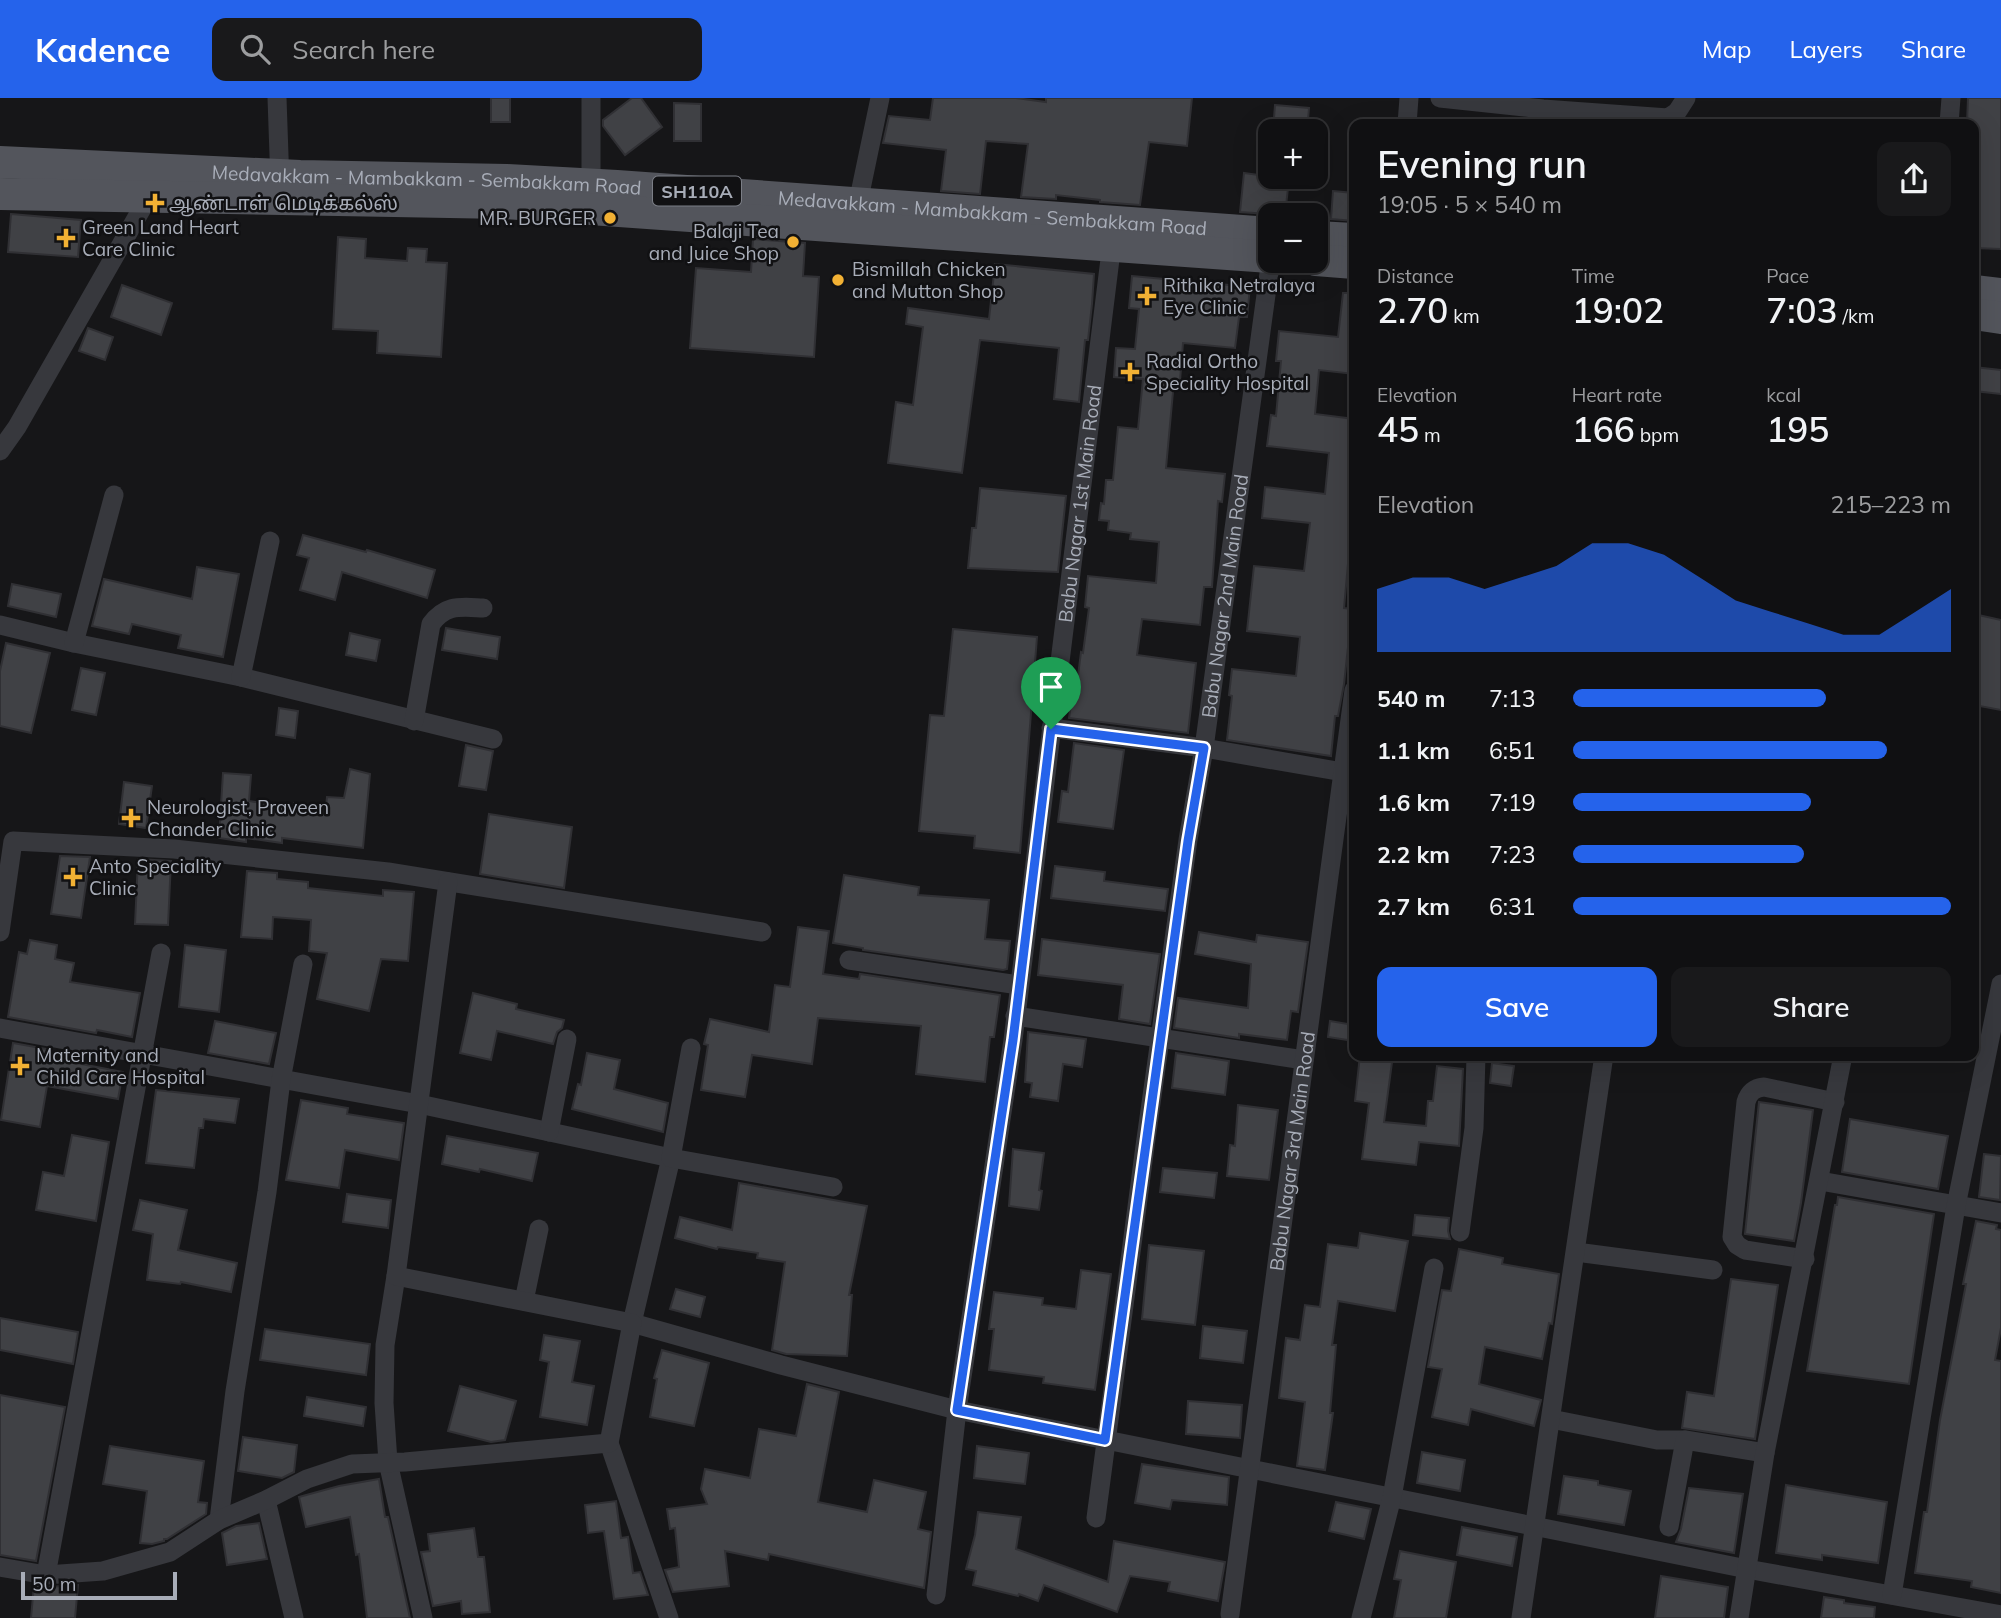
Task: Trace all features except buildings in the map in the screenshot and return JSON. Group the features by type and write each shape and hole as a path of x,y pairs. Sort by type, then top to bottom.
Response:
{"main road":[{"name":"Medavakkam - Mambakkam - Sembakkam Road","path":"0,162 280,186 858,203 1113,234"},
{"name":"Medavakkam - Mambakkam - Sembakkam Road","path":"0,194 149,196 280,186"},
{"name":"Medavakkam - Mambakkam - Sembakkam Road","path":"591,196 1113,234 1258,248"},
{"path":"1328,238 1349,239"},
{"path":"1328,261 1349,263"},
{"path":"1979,292 2001,294"},
{"path":"1979,315 2001,318"}],"street":[{"path":"277,98 280,186"},
{"path":"591,98 591,196"},
{"path":"858,203 880,98"},
{"path":"1407,119 1409,98"},
{"path":"1440,98 1543,104 1668,118 1677,113 1686,98"},
{"path":"1949,119 1951,98"},
{"path":"0,451 8,426 149,196"},
{"name":"Babu Nagar 1st Main Road","path":"936,1595 957,1410 1016,1016 1113,234"},
{"name":"Babu Nagar 2nd Main Road","path":"1096,1518 1160,1037 1204,748 1269,273"},
{"path":"75,643 114,495"},
{"path":"241,677 270,541"},
{"path":"414,721 431,624 438,614 446,609 482,608"},
{"path":"0,625 241,677 493,740"},
{"name":"Babu Nagar 3rd Main Road","path":"1230,1614 1304,1060 1347,808 1343,772 1349,727"},
{"path":"1051,729 1204,748 1343,772"},
{"path":"0,932 6,840 174,849 388,872 762,932"},
{"path":"423,1618 388,1462 384,1403 385,1345 397,1276 448,882"},
{"path":"46,1575 161,953"},
{"path":"849,960 1019,985"},
{"path":"219,1520 235,1391 267,1192 281,1080 303,964"},
{"path":"1892,1595 1956,1206 2001,984"},
{"path":"1016,1016 1304,1060"},
{"path":"0,1028 419,1104 671,1158 833,1187"},
{"path":"549,1132 567,1039"},
{"path":"669,1618 609,1443 632,1323 671,1158 691,1048"},
{"path":"1460,1232 1474,1128 1476,1061"},
{"path":"1521,1618 1603,1061"},
{"path":"1739,1618 1765,1453 1842,1061"},
{"path":"1805,1259 1745,1250 1737,1245 1732,1237 1746,1102 1755,1088 1764,1087 1835,1102"},
{"path":"1820,1181 2001,1213"},
{"path":"524,1301 539,1229"},
{"path":"1576,1252 1713,1270"},
{"path":"1361,1618 1392,1497 1434,1268"},
{"path":"397,1276 632,1323 957,1410 1747,1569 2001,1615"},
{"path":"1551,1419 1657,1440 1685,1440 1765,1453"},
{"path":"1669,1527 1685,1440"},
{"path":"0,1567 46,1575 103,1571 170,1552 219,1520 307,1479 352,1464 609,1443"},
{"path":"266,1500 294,1618"}],"place":[{"name":"ஆண்டாள் மெடிக்கல்ஸ்","path":"155,203"},
{"name":"MR. BURGER","path":"610,218"},
{"name":"Green Land Heart Care Clinic","path":"66,238"},
{"name":"Balaji Tea and Juice Shop","path":"793,242"},
{"name":"Bismillah Chicken and Mutton Shop","path":"838,280"},
{"name":"Rithika Netralaya Eye Clinic","path":"1147,296"},
{"name":"Radial Ortho Speciality Hospital","path":"1130,372"},
{"name":"Neurologist, Praveen Chander Clinic","path":"131,818"},
{"name":"Anto Speciality Clinic","path":"73,877"},
{"name":"Maternity and Child Care Hospital","path":"20,1066"}],"route":[{"path":"1051,729 1204,748 1188,841 1105,1440 957,1410 1013,1040 1051,729"}]}
